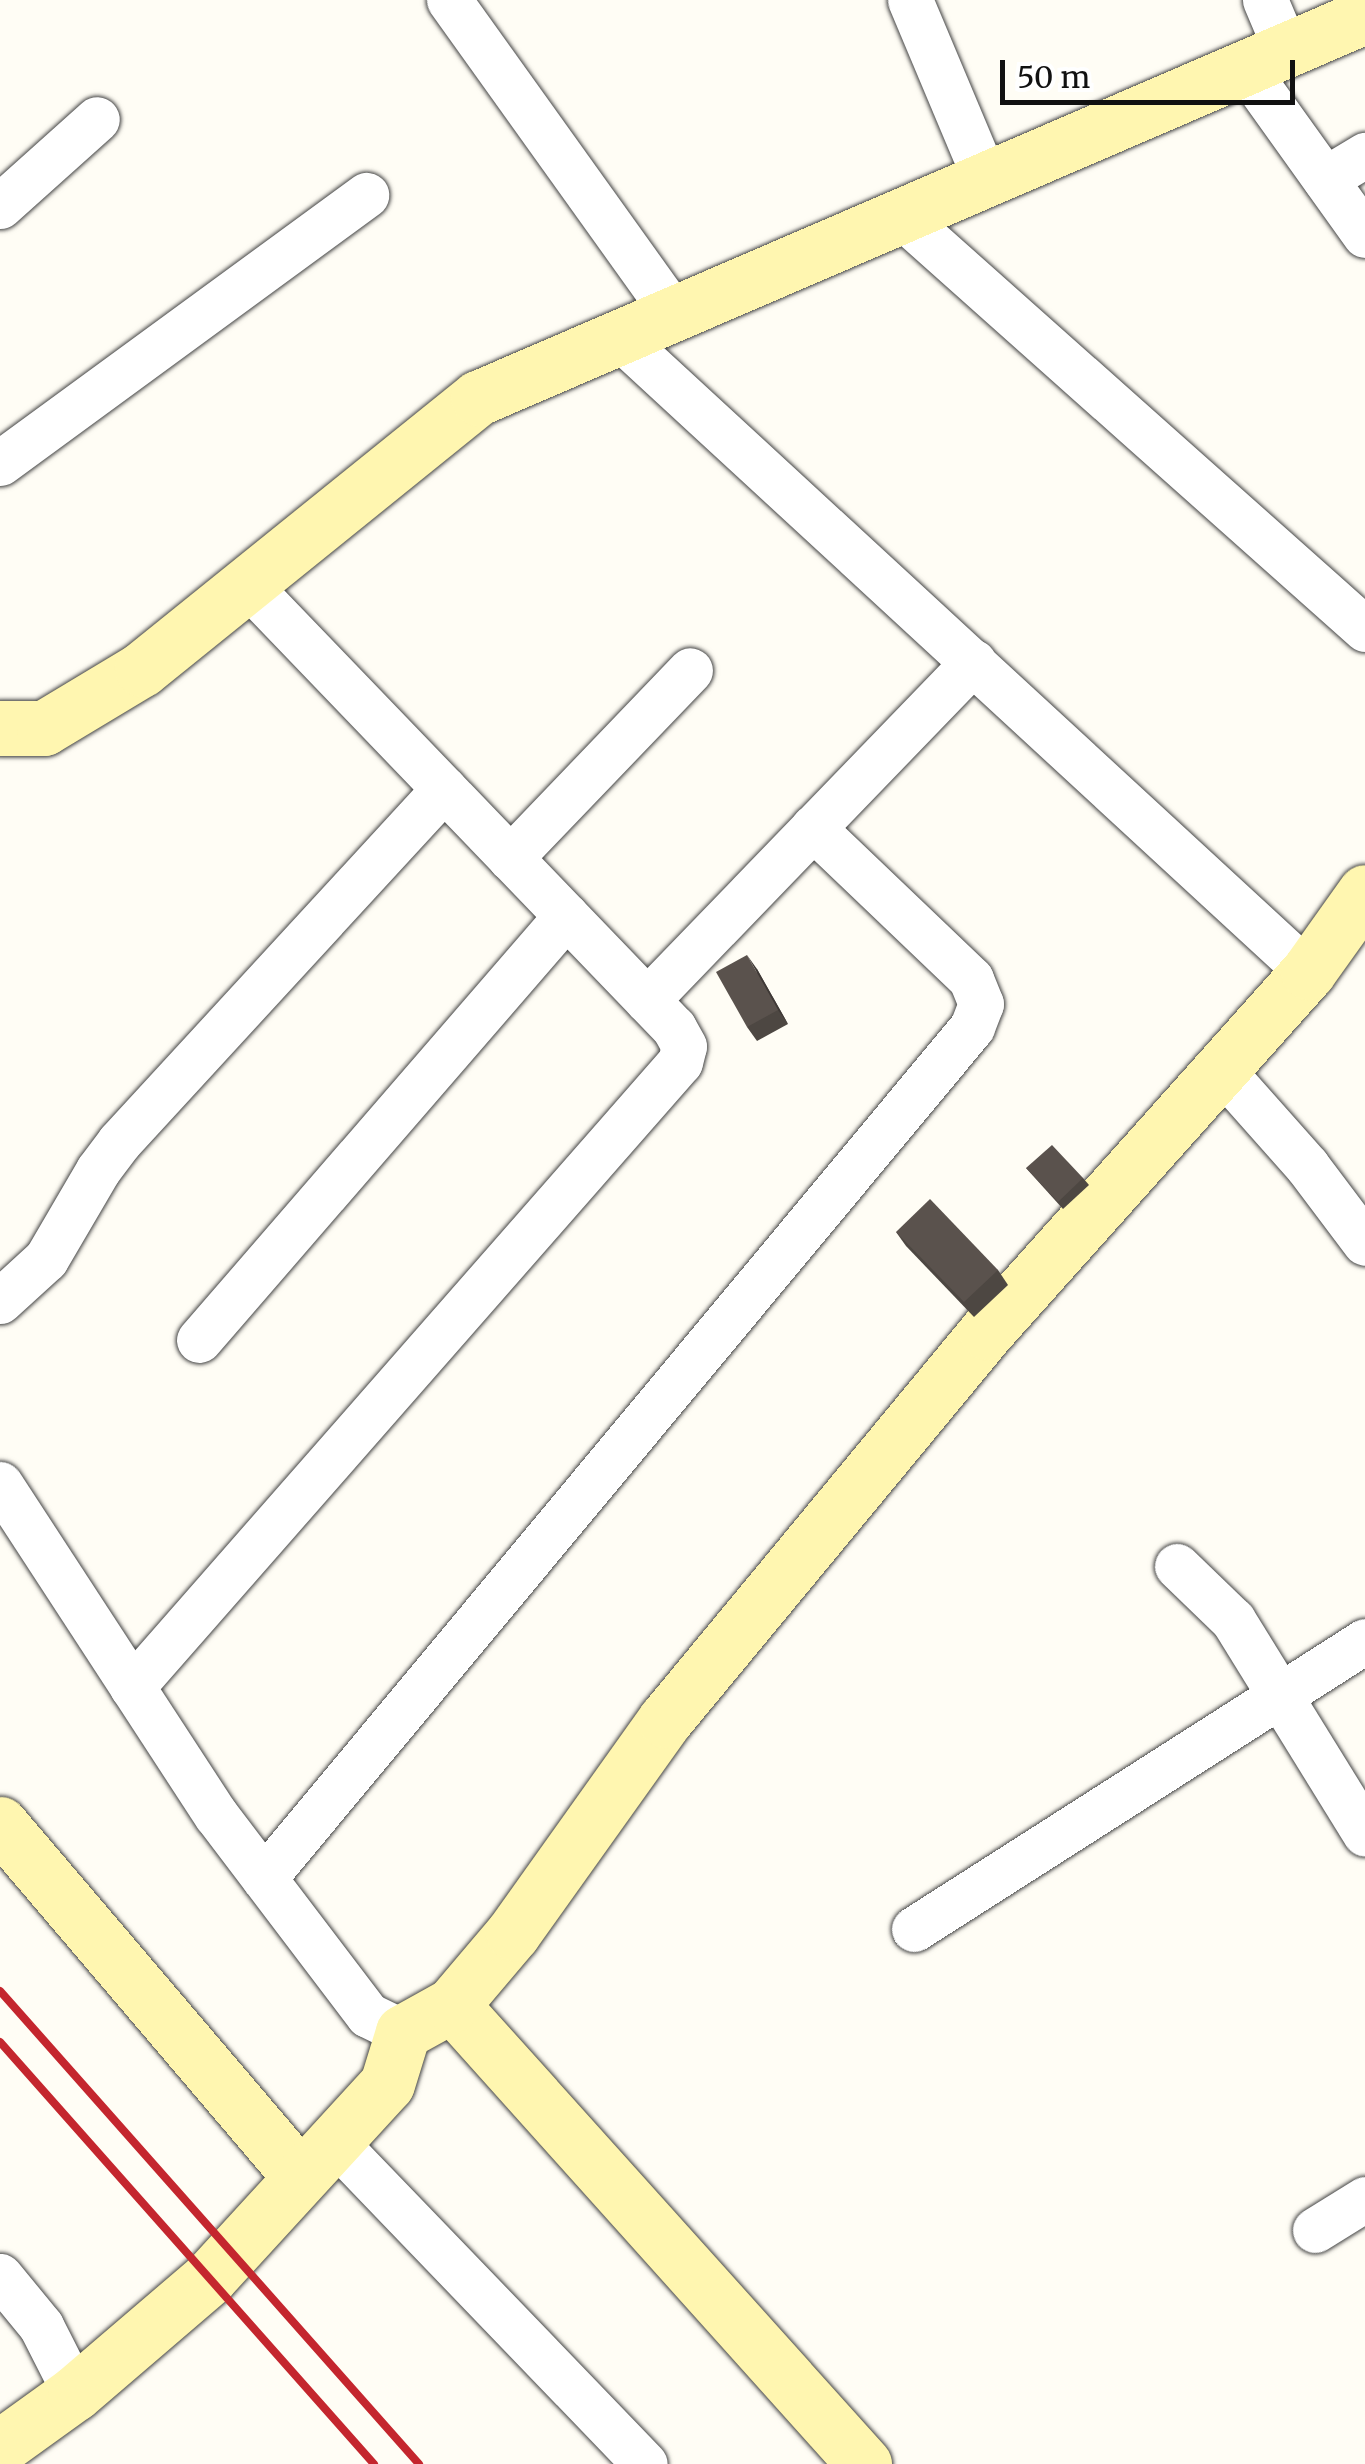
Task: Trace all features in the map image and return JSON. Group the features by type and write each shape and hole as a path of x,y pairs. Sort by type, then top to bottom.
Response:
{"street":[{"path":"449,0 673,313"},
{"path":"910,0 985,178"},
{"path":"1265,0 1267,60 1325,179 1365,235"},
{"path":"0,728 44,728 142,668 478,398 1365,16"},
{"path":"0,206 97,119"},
{"path":"1325,179 1365,155"},
{"path":"0,463 366,194"},
{"path":"899,214 1365,629"},
{"path":"618,336 1308,972"},
{"path":"132,1687 680,1062 684,1046 680,1036 647,1000 247,584"},
{"path":"647,1000 972,662"},
{"path":"510,858 690,670"},
{"path":"0,1301 46,1259 119,1142 444,789"},
{"path":"264,1878 972,1027 981,1004 971,980 813,828"},
{"path":"0,2446 75,2393 210,2278 387,2084 403,2032 452,2005 513,1933 677,1705 986,1332 1308,972 1365,892"},
{"path":"199,1340 566,916"},
{"path":"1221,1069 1307,1166 1365,1243"},
{"path":"0,1484 216,1814 368,2015 403,2032"},
{"path":"1177,1566 1233,1620 1365,1834"},
{"path":"914,1928 1365,1642"},
{"path":"0,1824 317,2159 645,2464"},
{"path":"452,2005 864,2464"},
{"path":"1315,2230 1365,2199"},
{"path":"0,2276 41,2326 75,2393"}],"building":[{"path":"747,955 778,1010 747,1027 716,972"},
{"path":"1052,1145 1083,1178 1058,1202 1026,1168"},
{"path":"930,1199 998,1270 964,1302 896,1232"}],"railway":[{"path":"0,1991 419,2464"},
{"path":"0,2042 374,2464"}]}
